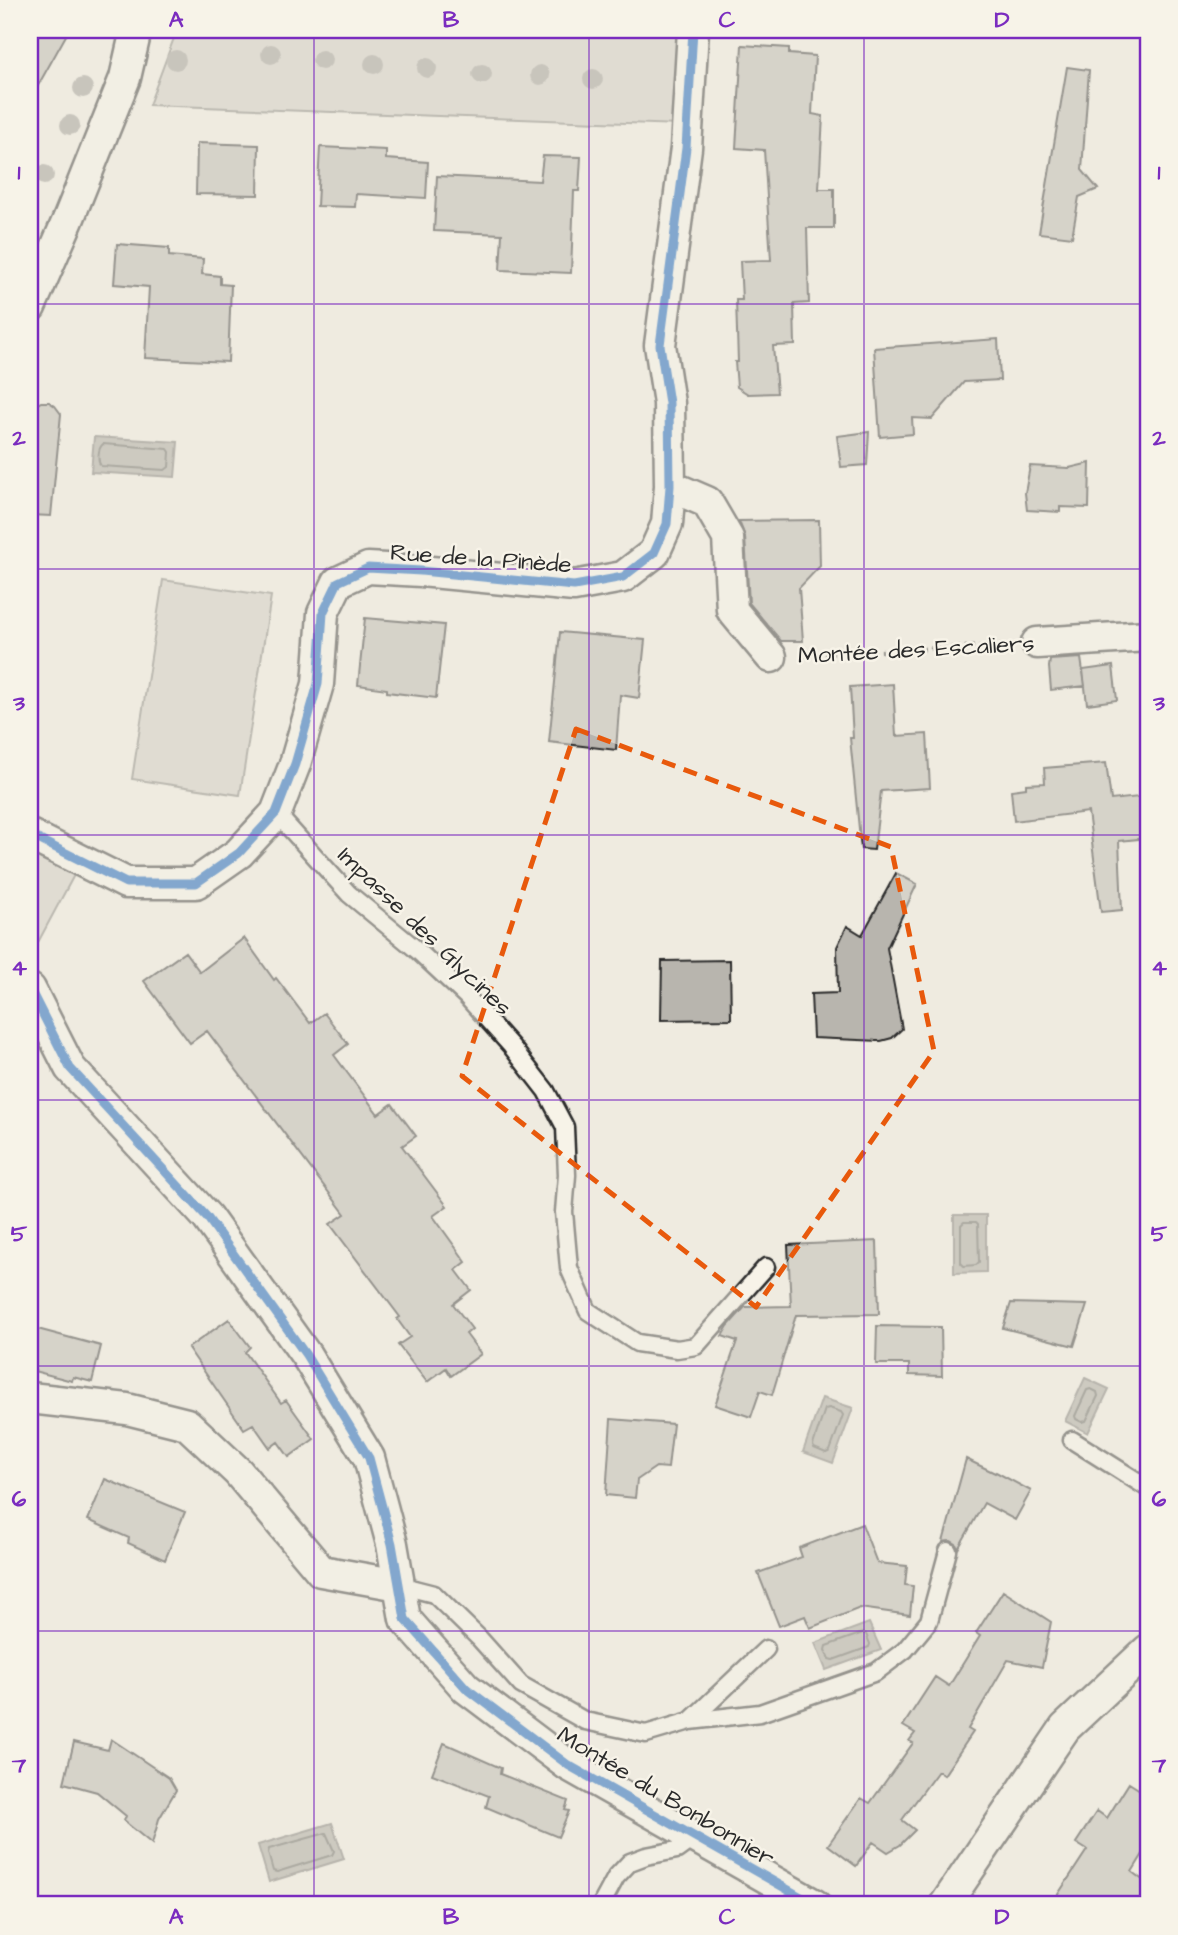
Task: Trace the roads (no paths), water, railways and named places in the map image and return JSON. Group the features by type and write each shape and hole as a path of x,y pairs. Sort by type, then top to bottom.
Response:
{"street":[{"path":"30,307 125,78 136,30"},
{"name":"Rue de la Pinède","path":"30,835 126,883 196,883 239,853 276,813 295,764 318,684 323,612 338,582 368,568 574,586 623,577 654,553 667,524 670,486 669,403 660,345 686,148 694,30"},
{"name":"Montée des Escaliers","path":"670,486 707,502 728,538 732,610 771,657"},
{"name":"Montée des Escaliers","path":"1037,643 1148,636"},
{"name":"Montée du Bonbonnier","path":"30,989 70,1068 208,1217 306,1355 369,1458 392,1544 405,1619 466,1688 568,1765 815,1905"},
{"path":"30,1398 127,1409 187,1424 238,1472 321,1571 399,1585"},
{"path":"945,1905 1065,1728 1148,1650"}],"lane":[{"name":"Impasse des Glycines","path":"276,813 349,894 417,950 467,997 511,1046 546,1091 565,1127 568,1175 564,1212 569,1268 588,1311 636,1343 677,1349 696,1346 766,1267"},
{"path":"1072,1440 1148,1488"},
{"path":"399,1585 434,1594 479,1638 521,1685 585,1721 646,1734 690,1721 760,1713 876,1672 905,1650 929,1621 948,1551"},
{"path":"690,1721 766,1649"},
{"path":"601,1905 616,1877 630,1861 677,1850 695,1837"}],"water":[{"path":"94,437 178,442 175,477 91,472"},
{"path":"954,1215 986,1215 986,1272 954,1273"},
{"path":"1085,1378 1109,1389 1088,1433 1065,1421"},
{"path":"822,1398 853,1408 833,1463 803,1452"},
{"path":"869,1623 881,1650 826,1670 815,1643"},
{"path":"332,1823 344,1859 269,1882 258,1845"}]}
